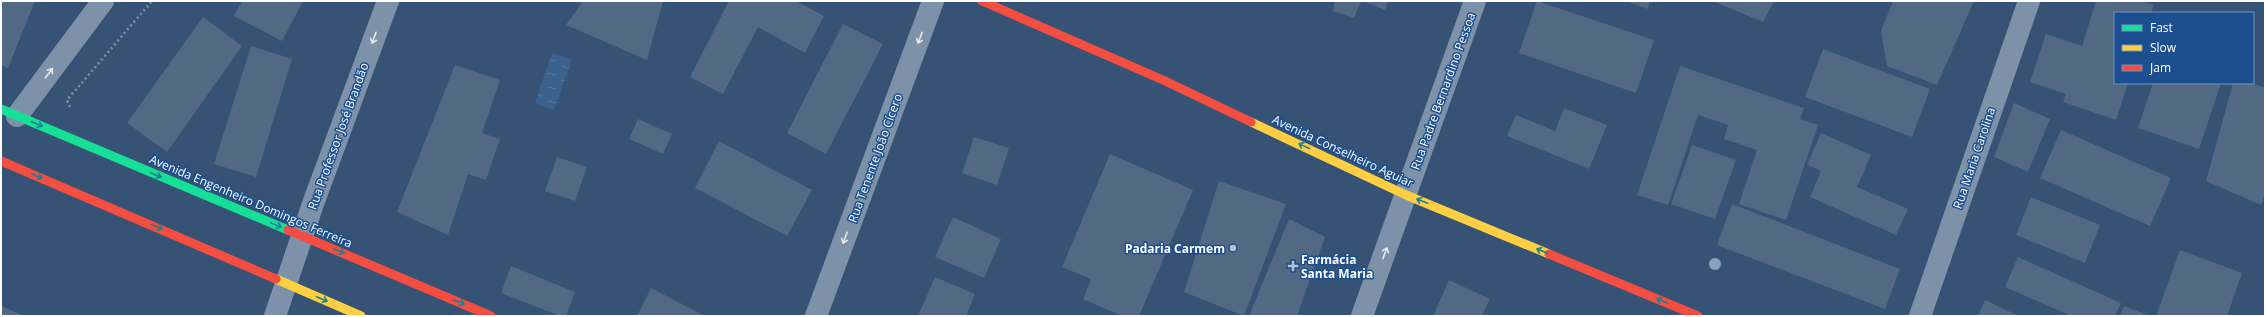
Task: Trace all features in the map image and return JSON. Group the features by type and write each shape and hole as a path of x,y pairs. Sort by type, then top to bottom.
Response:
{"main road":[{"name":"Avenida Conselheiro Aguiar","path":"982,1 1163,80 1406,195 1698,316"},
{"name":"Avenida Engenheiro Domingos Ferreira","path":"9,112 491,316"},
{"path":"2,162 361,316"}],"street":[{"path":"9,112 103,1"},
{"name":"Rua Professor José Brandão","path":"275,316 314,201 388,1"},
{"name":"Rua Tenente João Cícero","path":"816,316 933,1"},
{"name":"Rua Padre Bernardino Pessoa","path":"1362,316 1475,1"},
{"name":"Rua Maria Carolina","path":"1920,316 2028,1"}],"path":[{"path":"72,111 67,100 152,1"}],"water":[{"path":"552,53 572,60 554,110 535,103"}],"building":[{"path":"1,1 35,1 8,68 1,65"},
{"path":"242,1 303,1 282,41 234,16"},
{"path":"583,1 663,1 647,60 566,25"},
{"path":"729,1 796,1 824,16 805,53 758,27 723,94 690,77"},
{"path":"1335,1 1361,1 1354,18 1333,11"},
{"path":"1363,1 1388,1 1385,10"},
{"path":"1537,1 1654,40 1636,93 1519,53"},
{"path":"1626,1 1650,1 1648,9"},
{"path":"1713,1 1774,1 1763,22"},
{"path":"1893,1 1974,1 1937,85 1887,66 1881,31"},
{"path":"2096,1 2142,1 2154,5 2151,12 2114,12 2114,84 2128,84 2116,120 2063,102 2066,94 2030,82 2046,34 2082,46"},
{"path":"203,17 242,46 167,152 127,123"},
{"path":"843,24 883,44 826,154 787,133"},
{"path":"251,46 292,59 256,177 214,164"},
{"path":"1823,49 1930,89 1912,137 1805,97"},
{"path":"455,65 500,80 482,133 500,139 486,180 468,174 448,235 397,212"},
{"path":"1680,66 1804,108 1800,119 1818,125 1786,220 1739,204 1757,150 1724,139 1728,125 1698,115 1668,205 1637,195"},
{"path":"2153,84 2221,84 2199,149 2138,128"},
{"path":"2233,84 2254,84 2265,88 2265,194 2261,205 2206,181"},
{"path":"2014,103 2050,119 2028,172 1994,157"},
{"path":"1564,108 1607,125 1589,169 1507,136 1516,115 1555,131"},
{"path":"638,119 672,134 663,154 629,139"},
{"path":"2061,130 2171,178 2150,226 2040,178"},
{"path":"1821,133 1871,155 1857,187 1908,209 1896,235 1810,197 1821,171 1807,165"},
{"path":"974,137 1009,148 997,185 962,173"},
{"path":"719,141 812,190 787,236 695,188"},
{"path":"1692,145 1736,160 1715,219 1671,204"},
{"path":"1110,154 1193,190 1139,316 1122,316 1083,299 1091,279 1062,267"},
{"path":"557,157 587,167 575,201 545,191"},
{"name":"Padaria Carmem","path":"1219,181 1286,204 1244,316 1184,292"},
{"path":"2031,197 2100,225 2085,263 2016,235"},
{"path":"1732,204 1900,269 1885,309 1717,245"},
{"path":"953,217 1001,239 984,278 935,257"},
{"path":"1289,219 1325,237 1297,316 1249,316"},
{"path":"2180,250 2242,273 2227,316 2156,316"},
{"path":"2018,257 2121,303 2115,316 2071,316 2005,287"},
{"path":"511,266 575,292 566,316 560,316 501,293"},
{"path":"935,277 975,294 966,316 923,316 919,314"},
{"path":"1449,280 1490,299 1482,316 1433,316"},
{"path":"651,288 705,316 637,316"},
{"path":"1985,300 2019,316 1978,316"},
{"path":"1,306 25,316 1,316"},
{"path":"2124,306 2150,316 2120,316"}],"traffic: fast":[{"path":"1,109 288,230"}],"traffic: slow":[{"path":"1251,122 1406,195 1549,254"},
{"path":"276,279 361,316"}],"traffic: jam":[{"path":"982,1 1163,80 1251,122"},
{"path":"1,161 276,279"},
{"path":"288,230 491,316"},
{"path":"1549,254 1698,316"}],"place":[{"name":"Padaria Carmem","path":"1233,248"},
{"name":"Farmácia Santa Maria","path":"1293,266"}]}
